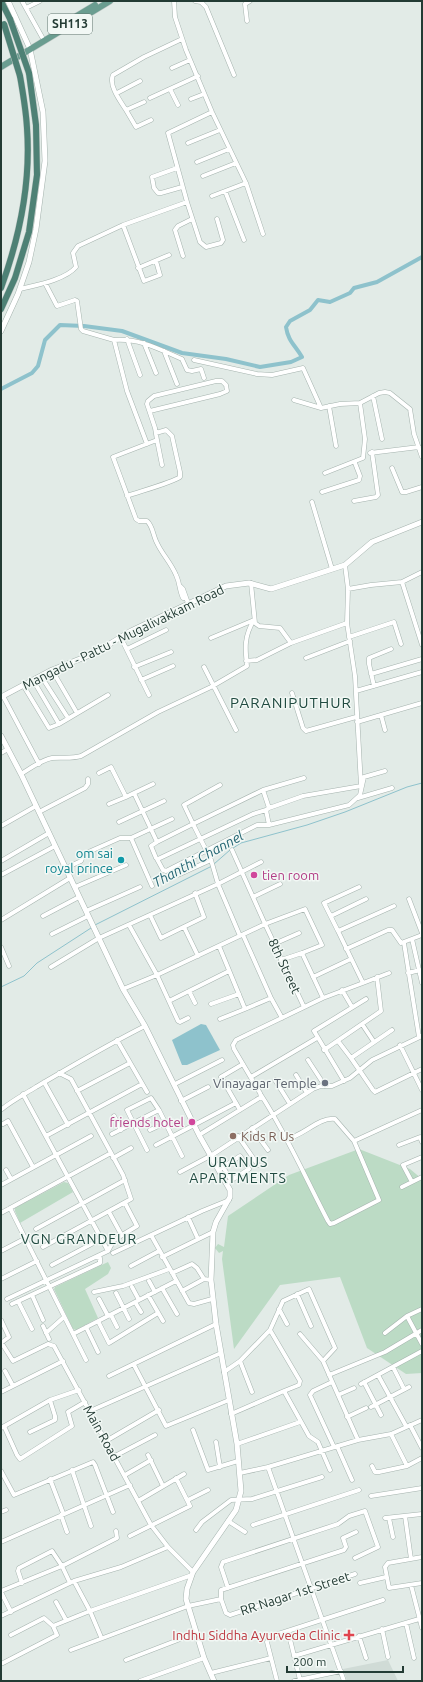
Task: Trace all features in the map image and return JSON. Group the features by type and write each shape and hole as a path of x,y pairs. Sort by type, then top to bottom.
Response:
{"highway":[{"path":"1,2 10,19 29,73 36,125 37,174 28,232 15,278 1,309"},
{"path":"1,288 18,232 24,205 27,179 27,126 20,76 2,22"}],"main road":[{"name":"SH113","path":"1,67 42,37 101,1"},
{"name":"SH113","path":"1,63 110,1"}],"street":[{"path":"1,331 20,289 29,262 36,229 45,161 42,112 29,47 8,1"},
{"path":"22,1 42,37"},
{"path":"26,8 40,1"},
{"path":"174,1 175,17 190,60 220,130 246,183 264,234"},
{"path":"195,1 201,2 206,7 234,75"},
{"path":"248,21 245,4 250,1"},
{"path":"151,120 136,127 112,84 113,75 144,57 182,39"},
{"path":"172,68 190,60"},
{"path":"150,98 198,76"},
{"path":"117,93 140,81"},
{"path":"170,89 178,105"},
{"path":"191,99 204,94"},
{"path":"126,110 144,102"},
{"path":"212,112 168,133 186,202 200,242 206,247 221,243 223,240 216,219"},
{"path":"188,143 220,130"},
{"path":"197,162 229,149"},
{"path":"203,176 236,163"},
{"path":"176,168 152,177 154,188 158,193 161,193 182,187"},
{"path":"212,196 246,183"},
{"path":"225,191 244,240"},
{"path":"20,289 45,283 73,271 76,267 73,253 78,246 123,225 186,202"},
{"path":"183,256 175,230 178,226 192,219"},
{"path":"123,225 138,268 145,282 158,277 160,274 156,261"},
{"path":"138,268 169,255"},
{"path":"45,283 57,306 75,300 77,301 81,329 86,333 114,340 127,339 144,343 182,359 189,371 201,370 204,378"},
{"path":"127,339 140,375"},
{"path":"114,340 127,391 147,444"},
{"path":"144,343 156,373"},
{"path":"164,351 177,384"},
{"path":"194,360 257,374 272,375 303,368 321,408"},
{"path":"150,411 220,394 227,390 226,385 222,381 216,381 154,396 148,401 150,411 156,433 162,465"},
{"path":"294,400 321,408 340,404 360,403 379,393 390,393 410,409 414,434 422,457"},
{"path":"373,396 382,439"},
{"path":"325,473 363,458 366,439 360,403"},
{"path":"329,406 336,446"},
{"path":"127,496 176,481 180,477 172,436 166,430 156,433"},
{"path":"157,440 113,457 136,520 147,521 150,524 158,545 172,566 187,601"},
{"path":"365,453 419,447"},
{"path":"354,501 376,497 378,495 372,452"},
{"path":"322,492 359,480 360,476 355,462"},
{"path":"392,468 402,492 422,487"},
{"path":"312,502 332,569"},
{"name":"Mangadu - Pattu - Mugalivakkam Road","path":"2,697 52,670 94,653 187,601 226,586 251,584 271,589 345,565 372,542 422,522"},
{"path":"345,565 348,590 347,623 356,691 356,717 361,786 360,795 358,798"},
{"path":"348,590 371,585 402,582 422,572"},
{"path":"402,582 422,645"},
{"path":"21,774 51,758 75,758 81,756 158,712 214,685 246,666 244,647 246,636 254,620 251,584"},
{"path":"211,638 254,620"},
{"path":"254,620 259,626 280,628 291,643"},
{"path":"306,658 349,639 394,622 401,644"},
{"path":"246,661 257,660 291,643 347,623"},
{"path":"127,650 166,630"},
{"path":"121,638 149,696"},
{"path":"374,686 369,658 391,649"},
{"path":"134,667 171,652"},
{"path":"371,674 422,659"},
{"path":"141,680 173,666"},
{"path":"204,667 236,730"},
{"path":"52,670 77,713"},
{"path":"356,691 422,672"},
{"path":"41,676 68,718"},
{"path":"33,680 59,724"},
{"path":"23,685 49,728 59,724 108,694"},
{"path":"292,693 303,728 306,731 356,717"},
{"path":"2,697 39,764"},
{"path":"357,722 422,703"},
{"path":"381,715 385,730"},
{"path":"1,736 21,774 123,989 145,1026 199,1135 222,1168 229,1181 231,1193 229,1200 216,1222 213,1232 211,1280 212,1299 237,1444 240,1473 240,1499 228,1521 193,1574 187,1589 186,1599 204,1658 214,1681"},
{"path":"1,752 8,749"},
{"path":"99,773 111,767 126,797"},
{"path":"361,786 364,777 385,772"},
{"path":"304,778 263,790 157,842 151,846 162,869 166,871 257,825 269,825 349,805 358,798 392,788"},
{"path":"39,812 85,788 88,784 88,779"},
{"path":"109,804 153,784"},
{"path":"220,785 184,805 206,850 218,884 241,935 282,1018"},
{"path":"157,858 253,814 303,796 329,790 361,786"},
{"path":"263,790 269,825"},
{"path":"134,793 157,842"},
{"path":"119,822 164,801"},
{"path":"1,826 36,806"},
{"path":"66,868 81,861 84,854 122,837 131,838 172,819"},
{"path":"1,861 49,833"},
{"path":"131,838 152,886"},
{"path":"1,875 55,846"},
{"name":"8th Street","path":"232,850 281,960 304,1007"},
{"path":"51,967 99,938 218,884 261,862"},
{"path":"178,875 212,864"},
{"path":"75,887 126,865"},
{"path":"1,920 70,878"},
{"path":"253,897 280,884"},
{"path":"52,934 87,913 140,886"},
{"path":"359,887 324,903 363,983"},
{"path":"150,915 161,938 204,917 195,894"},
{"path":"44,916 79,897"},
{"path":"331,916 366,899"},
{"path":"404,943 422,934 409,899"},
{"path":"338,931 394,906"},
{"path":"123,989 157,976 266,924 305,909 322,945 281,960"},
{"path":"129,925 157,976 179,1022 188,1018"},
{"path":"184,927 198,956"},
{"path":"346,949 388,930 392,930 399,941 404,943"},
{"path":"274,944 299,933"},
{"path":"412,939 422,983"},
{"path":"180,1172 212,1155 238,1136 274,1115 307,1093 319,1087 330,1087 344,1081 360,1071 372,1060 420,1037 404,943"},
{"path":"219,946 245,1009"},
{"path":"1,947 9,966"},
{"path":"302,953 323,998"},
{"path":"313,977 352,959"},
{"path":"408,973 420,970"},
{"path":"169,1001 229,971"},
{"path":"286,1139 295,1138 329,1118 335,1119 354,1141 378,1200 332,1224 328,1221 286,1139 274,1115 233,1045 236,1040 323,998 389,973"},
{"path":"324,1050 381,1011 377,978"},
{"path":"342,990 352,1007"},
{"path":"189,991 195,1003"},
{"path":"211,1004 239,994"},
{"path":"220,1019 271,998"},
{"path":"344,1081 324,1050 314,1030 366,999"},
{"path":"362,1024 374,1042"},
{"path":"2,1109 23,1094 59,1073 145,1026"},
{"path":"351,1058 392,1030"},
{"path":"251,1077 318,1038"},
{"path":"117,1040 146,1092"},
{"path":"338,1041 375,1092 414,1072 422,1070"},
{"path":"400,1046 422,1090"},
{"path":"175,1084 222,1060"},
{"path":"308,1060 325,1086"},
{"path":"77,1091 130,1063"},
{"path":"240,1110 222,1076 243,1064"},
{"path":"44,1247 131,1199 125,1180 114,1158 70,1077 59,1073"},
{"path":"296,1075 307,1093"},
{"path":"275,1080 290,1104"},
{"path":"44,1082 68,1125"},
{"path":"46,1136 142,1084"},
{"path":"181,1101 208,1087"},
{"path":"23,1094 108,1251"},
{"path":"199,1135 258,1100 261,1095"},
{"path":"147,1150 127,1110 149,1098 152,1098 182,1156"},
{"path":"156,1144 236,1103"},
{"path":"112,1134 159,1110"},
{"path":"354,1141 422,1110"},
{"path":"114,1116 121,1130"},
{"path":"3,1124 8,1121 33,1167"},
{"path":"150,1130 165,1123"},
{"path":"252,1128 268,1150"},
{"path":"1,1185 91,1136"},
{"path":"238,1136 258,1165"},
{"path":"399,1145 420,1137 422,1142"},
{"path":"114,1158 131,1148"},
{"path":"1,1213 111,1153"},
{"path":"222,1168 240,1156 249,1169 229,1181"},
{"path":"412,1182 403,1165 422,1157"},
{"path":"6,1170 11,1179"},
{"path":"402,1187 422,1177"},
{"path":"36,1229 125,1180"},
{"path":"113,1252 229,1200"},
{"path":"8,1299 108,1251 114,1240 121,1234 137,1226 125,1203"},
{"path":"10,1208 86,1360"},
{"path":"108,1212 121,1234"},
{"path":"188,1218 198,1239"},
{"path":"162,1257 213,1232"},
{"path":"151,1235 162,1257 190,1304 212,1299"},
{"path":"1,1250 26,1238"},
{"path":"52,1265 101,1238"},
{"path":"131,1266 159,1251"},
{"path":"12,1304 101,1262 99,1257 95,1258"},
{"path":"1,1279 37,1261"},
{"path":"94,1292 124,1286 192,1264 197,1268 204,1279"},
{"path":"182,1291 204,1279 211,1280"},
{"path":"149,1281 155,1292"},
{"path":"73,1334 176,1281"},
{"path":"132,1287 140,1312"},
{"path":"162,1288 177,1314"},
{"path":"224,1372 240,1361 270,1330 283,1301 309,1289 335,1348 323,1361"},
{"path":"116,1293 129,1319"},
{"path":"297,1294 311,1326"},
{"path":"32,1295 43,1320"},
{"path":"148,1295 163,1321"},
{"path":"99,1299 117,1327"},
{"path":"18,1301 32,1329"},
{"path":"279,1308 287,1324"},
{"path":"385,1333 407,1316 422,1309"},
{"path":"98,1321 109,1343 158,1313"},
{"path":"407,1316 422,1344"},
{"path":"46,1333 64,1317"},
{"path":"1,1320 9,1337 1,1344"},
{"path":"109,1376 216,1324"},
{"path":"43,1326 49,1339"},
{"path":"86,1327 98,1352"},
{"path":"231,1414 299,1385 300,1381 270,1330"},
{"path":"329,1375 385,1352 416,1332 422,1330"},
{"path":"300,1334 323,1361 358,1440"},
{"name":"Main Road","path":"1,1344 11,1360 16,1361 51,1344 54,1346 115,1456 151,1525 168,1548 193,1574"},
{"path":"381,1415 373,1405 363,1383 422,1351"},
{"path":"90,1411 221,1353"},
{"path":"1,1392 63,1361"},
{"path":"240,1361 252,1392"},
{"path":"134,1365 159,1410 165,1425 169,1426 229,1400"},
{"path":"393,1367 404,1389"},
{"path":"5,1371 12,1386"},
{"path":"378,1375 422,1448"},
{"path":"332,1382 313,1391 310,1395 352,1480"},
{"path":"373,1405 409,1387"},
{"path":"338,1395 354,1388"},
{"path":"79,1390 50,1400 2,1427 20,1459 72,1426 68,1412 85,1402"},
{"path":"284,1391 310,1438 318,1442 330,1470"},
{"path":"30,1432 55,1420 50,1400"},
{"path":"347,1417 366,1408"},
{"path":"106,1441 159,1410"},
{"path":"240,1473 268,1468 358,1440 391,1434 422,1420"},
{"path":"237,1444 300,1422"},
{"path":"193,1430 206,1468 209,1470 238,1461"},
{"path":"391,1434 407,1466"},
{"path":"115,1456 155,1435"},
{"path":"216,1442 220,1467"},
{"path":"148,1455 163,1486"},
{"path":"372,1466 375,1472 379,1472 407,1466 422,1458"},
{"path":"125,1475 151,1460"},
{"path":"1,1471 14,1495 90,1462 94,1463 113,1512"},
{"path":"268,1468 344,1681"},
{"path":"72,1470 91,1526"},
{"path":"138,1501 184,1474"},
{"path":"196,1530 202,1522 231,1500 252,1499 322,1477"},
{"path":"130,1536 189,1507 190,1505 188,1500 176,1478"},
{"path":"50,1479 67,1532"},
{"path":"1,1542 84,1504 130,1485"},
{"path":"371,1496 422,1488"},
{"path":"188,1500 208,1490"},
{"path":"253,1525 359,1490"},
{"path":"1,1512 6,1510"},
{"path":"228,1588 221,1567 223,1562 341,1523 349,1516 365,1511 378,1547 354,1558"},
{"path":"393,1537 387,1518 422,1514"},
{"path":"405,1516 411,1559"},
{"path":"228,1521 245,1532"},
{"path":"11,1612 1,1591 62,1566 117,1538 118,1536 116,1531"},
{"path":"71,1650 101,1637 188,1606 220,1599 220,1591 228,1588 344,1550 346,1547 344,1537 356,1532"},
{"path":"1,1616 72,1582 121,1567 168,1548"},
{"path":"22,1583 18,1569 50,1552 54,1552 90,1612 101,1637"},
{"path":"422,1557 386,1564 388,1588 422,1583"},
{"path":"53,1626 193,1574"},
{"name":"RR Nagar 1st Street","path":"220,1599 226,1613 230,1615 356,1574"},
{"path":"360,1583 386,1577"},
{"path":"411,1585 422,1628"},
{"path":"277,1681 267,1639 383,1600"},
{"path":"56,1602 66,1620"},
{"path":"3,1663 57,1634 53,1626 44,1618 11,1635"},
{"path":"294,1656 419,1619"},
{"path":"406,1623 414,1658"},
{"path":"382,1629 388,1657"},
{"path":"288,1631 300,1680"},
{"path":"126,1660 196,1633"},
{"path":"359,1636 366,1658"},
{"path":"140,1681 204,1658"},
{"path":"211,1673 271,1658"},
{"path":"294,1681 341,1671"}],"shaded area":[{"path":"388,1660 398,1681 347,1681 343,1669"}],"green space":[{"path":"359,1149 410,1169 422,1179 422,1373 406,1374 367,1348 340,1277 280,1285 234,1349 222,1259 223,1251 219,1253 215,1248 218,1244 224,1247 228,1216 289,1175"},
{"path":"64,1182 68,1183 73,1192 20,1223 15,1208"},
{"path":"108,1262 111,1268 108,1274 85,1289 98,1318 76,1330 73,1329 54,1289 55,1287"}],"water":[{"path":"201,1024 206,1025 220,1050 187,1065 182,1065 172,1040"}],"waterway":[{"path":"1,389 32,373 38,366 45,340 60,325 84,326 122,331 182,353 226,359 260,367 291,362 302,357 287,332 286,327 290,321 310,310 318,300 330,302 350,293 354,288 377,282 422,257"},
{"name":"Thanthi Channel","path":"214,864 230,850 241,843 307,825 345,812 407,787 422,783"},
{"name":"Thanthi Channel","path":"95,925 212,866"},
{"name":"Thanthi Channel","path":"1,987 24,976 37,963 91,928"}],"place":[{"name":"om sai royal prince","path":"121,860"},
{"name":"tien room","path":"254,875"},
{"name":"Vinayagar Temple","path":"325,1083"},
{"name":"friends hotel","path":"192,1122"},
{"name":"Kids R Us","path":"233,1136"},
{"name":"Indhu Siddha Ayurveda Clinic","path":"349,1635"}],"district":[{"name":"PARANIPUTHUR","path":"291,703"},
{"name":"URANUS APARTMENTS","path":"238,1170"},
{"name":"VGN GRANDEUR","path":"79,1239"}]}
